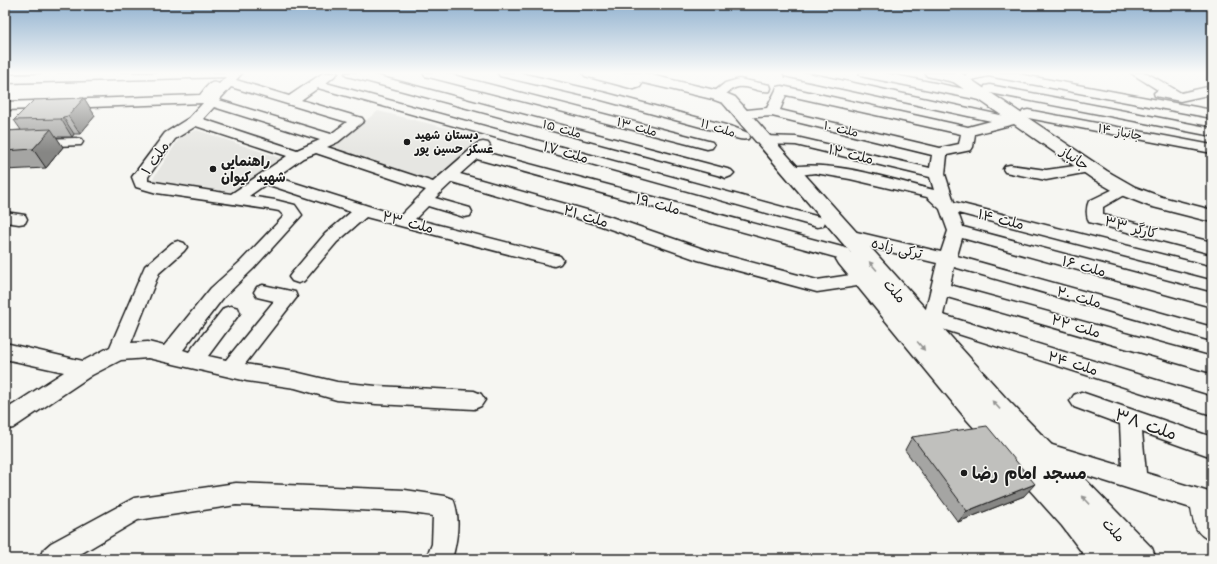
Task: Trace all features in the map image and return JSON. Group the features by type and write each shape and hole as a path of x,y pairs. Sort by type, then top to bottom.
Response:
{"main road":[{"name":"ملت","path":"694,99 708,104 752,131 792,171 845,245 864,279 919,322 976,412 1105,543 1141,559"},
{"name":"ملت","path":"727,99 817,222 845,245 1040,452 1105,543"},
{"name":"جانباز","path":"998,99 1019,118 1101,171 1124,189 1156,202 1212,216"},
{"name":"جانباز","path":"1019,118 1101,171 1146,190 1212,207"}],"street":[{"path":"5,104 204,99"},
{"name":"ملت ۱","path":"168,354 217,293 247,265 294,215 287,211 289,209 275,206 157,188 142,184 140,177 170,136 194,121 214,99"},
{"path":"234,199 298,155 333,138 357,121 287,99"},
{"name":"ملت ۱۷","path":"385,99 428,114 817,222"},
{"path":"428,114 445,99"},
{"name":"ملت ۱۵","path":"451,99 726,173"},
{"name":"ملت ۱۳","path":"531,99 706,145"},
{"path":"551,148 598,99"},
{"name":"ملت ۱۱","path":"613,99 728,130 752,131"},
{"path":"772,112 778,99"},
{"path":"824,99 968,131 1019,118"},
{"name":"جانباز ۱۴","path":"908,99 929,104 1212,149"},
{"path":"1066,99 1212,132"},
{"path":"1113,99 1212,114"},
{"path":"1184,99 1212,114"},
{"path":"212,102 333,138"},
{"path":"920,147 929,104"},
{"name":"ملت ۱۰","path":"752,131 772,112 940,152"},
{"path":"194,121 298,155"},
{"name":"ملت ۱۱","path":"612,207 640,173 667,157 752,131"},
{"name":"ملت ۱۲","path":"752,131 937,174"},
{"path":"919,322 939,288 956,232 937,174 940,152 966,147 968,131"},
{"path":"404,221 449,176 498,133"},
{"path":"5,144 76,142"},
{"path":"315,148 430,194 464,212"},
{"name":"ملت ۱۹","path":"474,154 612,207 845,245"},
{"name":"ملت ۱۴","path":"792,171 815,169 850,174 932,194 946,205 1212,273"},
{"path":"1010,169 1046,175 1101,171"},
{"name":"ملت ۲۱","path":"449,176 612,207 704,256 817,286 864,279"},
{"name":"ملت ۲۳","path":"264,178 364,210 554,260"},
{"name":"کارگر ۳۳","path":"1124,189 1095,205 1095,218 1212,248"},
{"path":"298,277 331,238 364,210"},
{"name":"ملت ۱۶","path":"956,232 1212,300"},
{"name":"ترکی زاده","path":"845,245 947,259"},
{"path":"118,352 151,270 178,247"},
{"name":"ملت ۲۰","path":"947,259 1212,334"},
{"name":"ملت ۲۲","path":"939,288 1212,365"},
{"path":"230,369 288,297 263,292"},
{"path":"194,360 231,313"},
{"name":"ملت ۲۴","path":"919,322 1212,406"},
{"path":"5,421 85,369 118,352 148,350 230,369 295,380 337,391 376,395 474,400"},
{"path":"5,351 85,369"},
{"name":"ملت ۳۸","path":"1081,401 1212,447"},
{"path":"1130,418 1135,480"},
{"path":"1040,452 1207,502 1206,523 1212,529"},
{"path":"52,559 60,552 134,509 236,494 405,501 445,507 444,544 439,559"}],"shaded area":[{"name":"دبستان شهید عسکر حسین پور","path":"378,111 483,137 432,182 331,147"},
{"name":"راهنمایی شهید کیوان","path":"197,130 283,159 235,193 152,180 181,136"}],"building":[{"path":"83,99 68,116 61,119 14,120 34,100"},
{"path":"51,129 33,149 5,151 5,131"},
{"name":"مسجد امام رضا","path":"987,426 1035,484 967,511 912,437"}],"place":[{"name":"دبستان شهید عسکر حسین پور","path":"407,142"},
{"name":"راهنمایی شهید کیوان","path":"213,169"},
{"name":"مسجد امام رضا","path":"964,473"}]}
